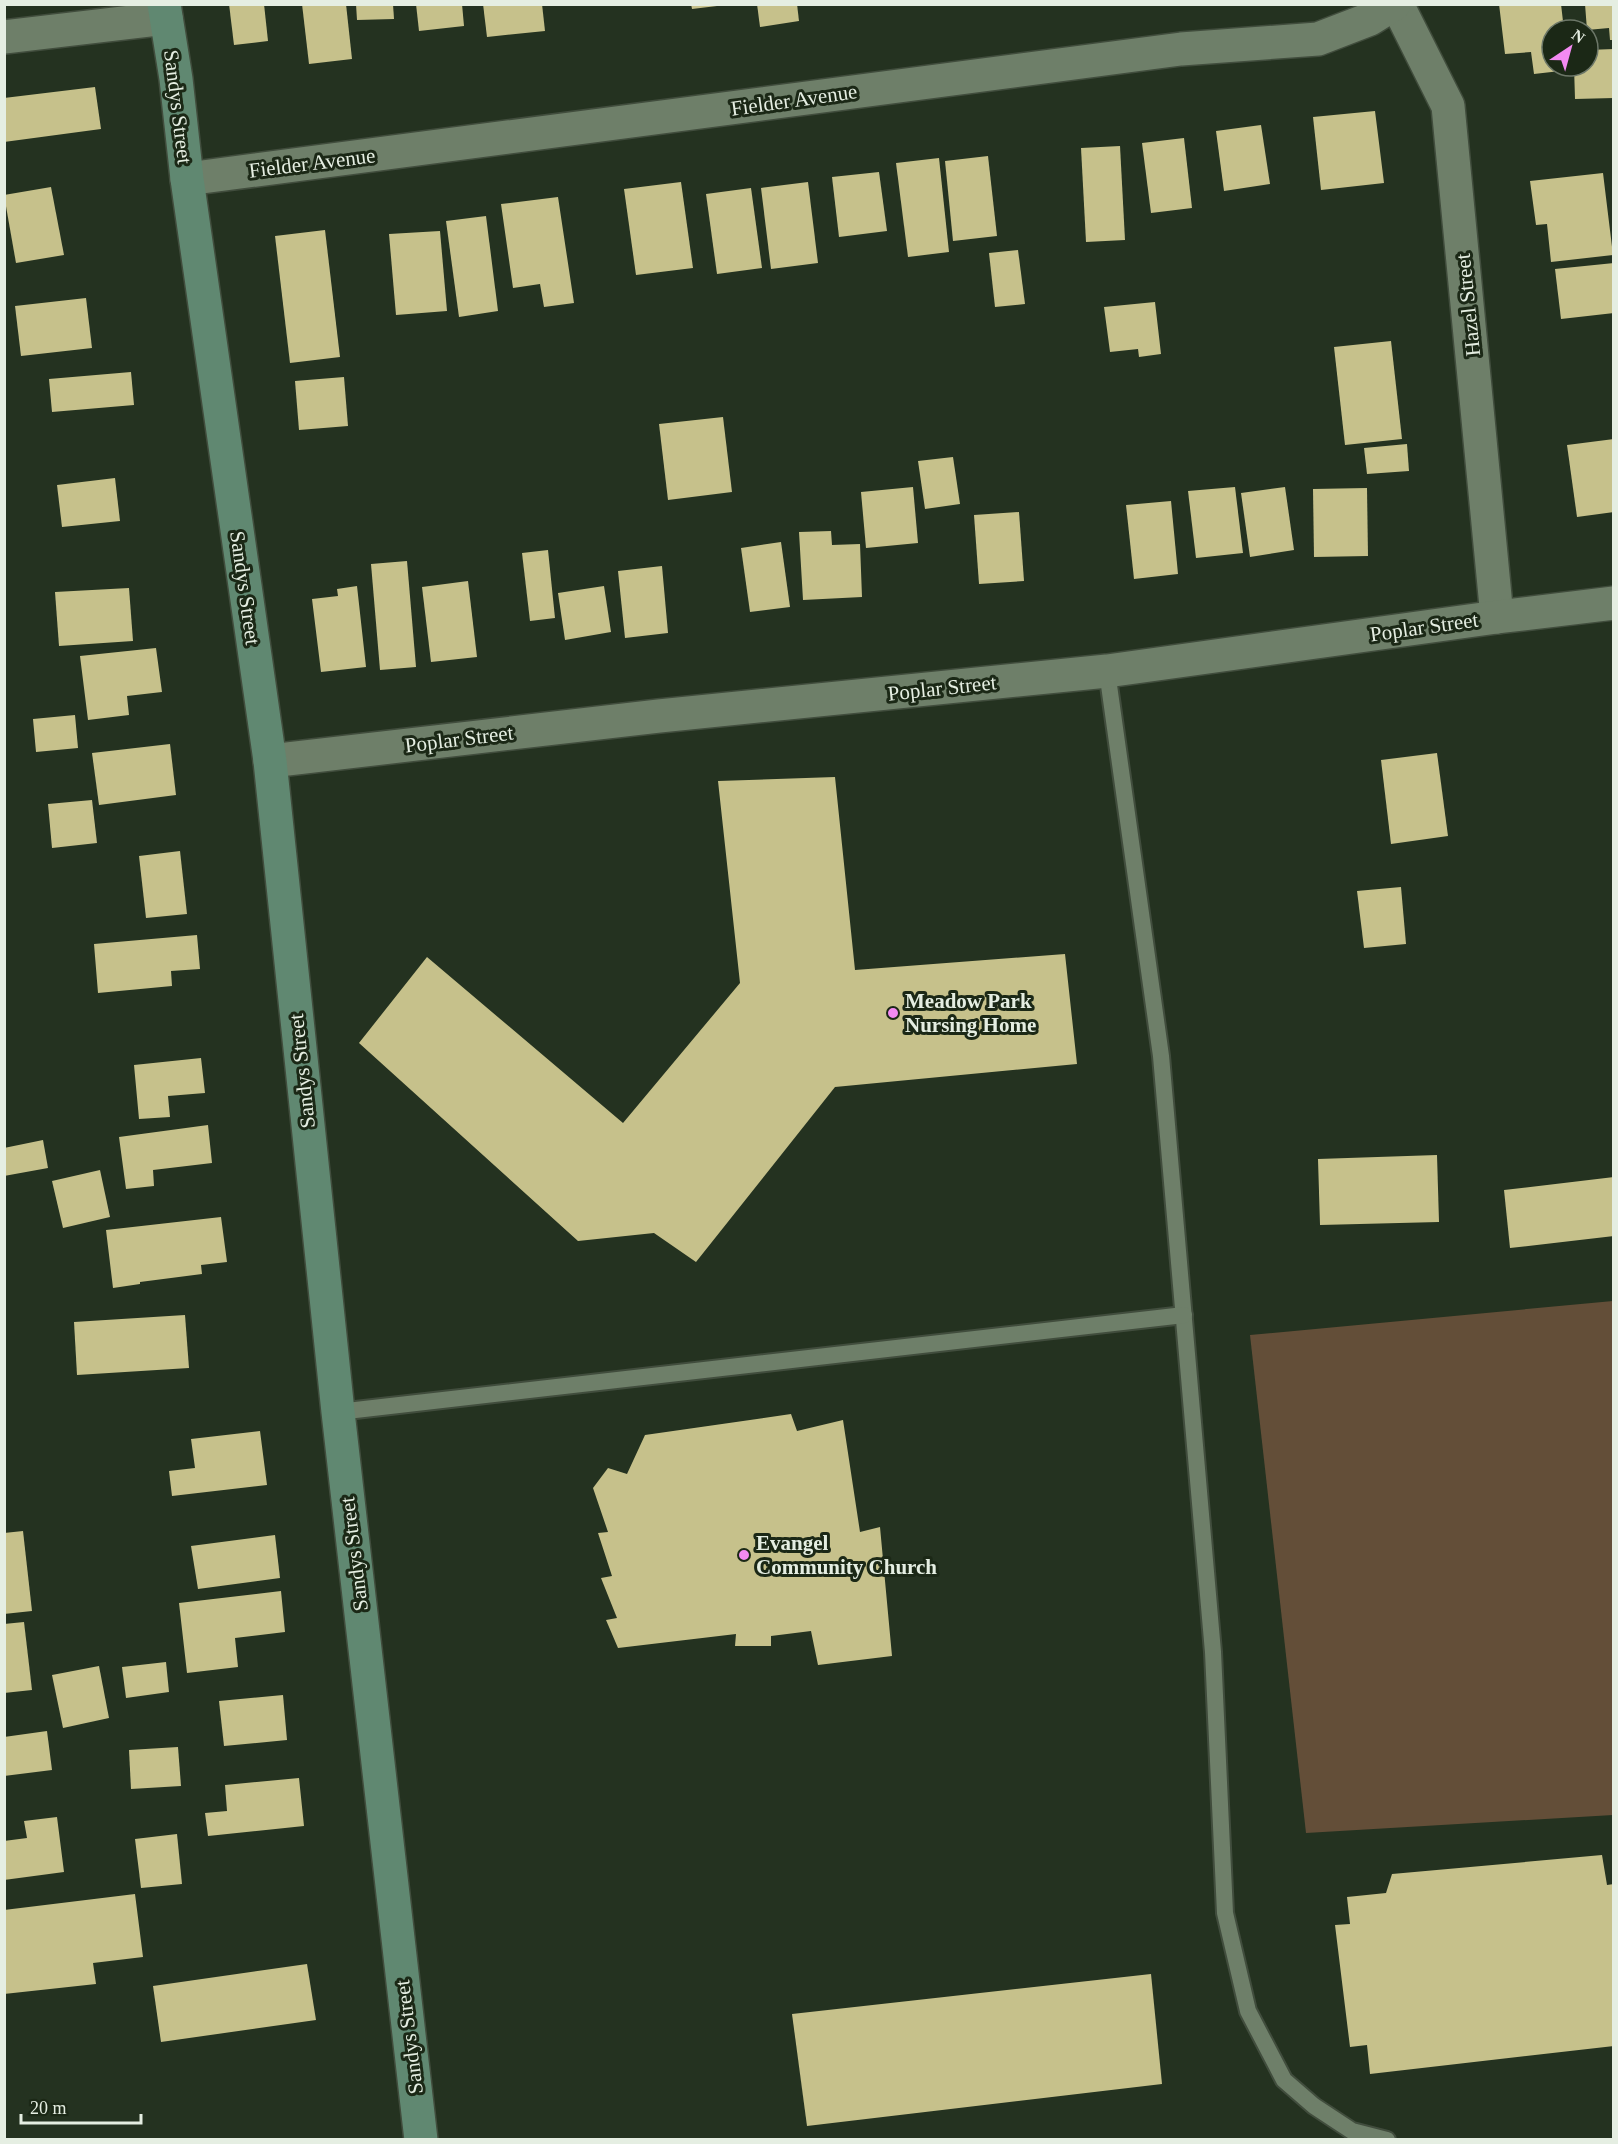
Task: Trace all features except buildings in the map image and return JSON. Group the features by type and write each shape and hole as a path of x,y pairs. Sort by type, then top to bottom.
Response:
{"street":[{"name":"Fielder Avenue","path":"187,179 1181,49 1318,39 1370,19 1396,4"},
{"name":"Hazel Street","path":"1396,4 1448,106 1497,616"},
{"name":"Sandys Street","path":"165,11 270,761 338,1412 421,2139"},
{"path":"4,38 165,11"},
{"name":"Poplar Street","path":"270,761 659,716 1107,671 1497,616 1614,603"}],"lane":[{"path":"1107,671 1161,1056 1213,1652 1225,1912 1248,2011 1284,2080 1314,2106 1352,2131 1387,2139"},
{"path":"338,1412 1184,1316"}],"shaded area":[{"path":"1613,1301 1613,1815 1306,1833 1250,1335"}],"place":[{"name":"Meadow Park Nursing Home","path":"893,1013"},
{"name":"Evangel Community Church","path":"744,1555"}]}
